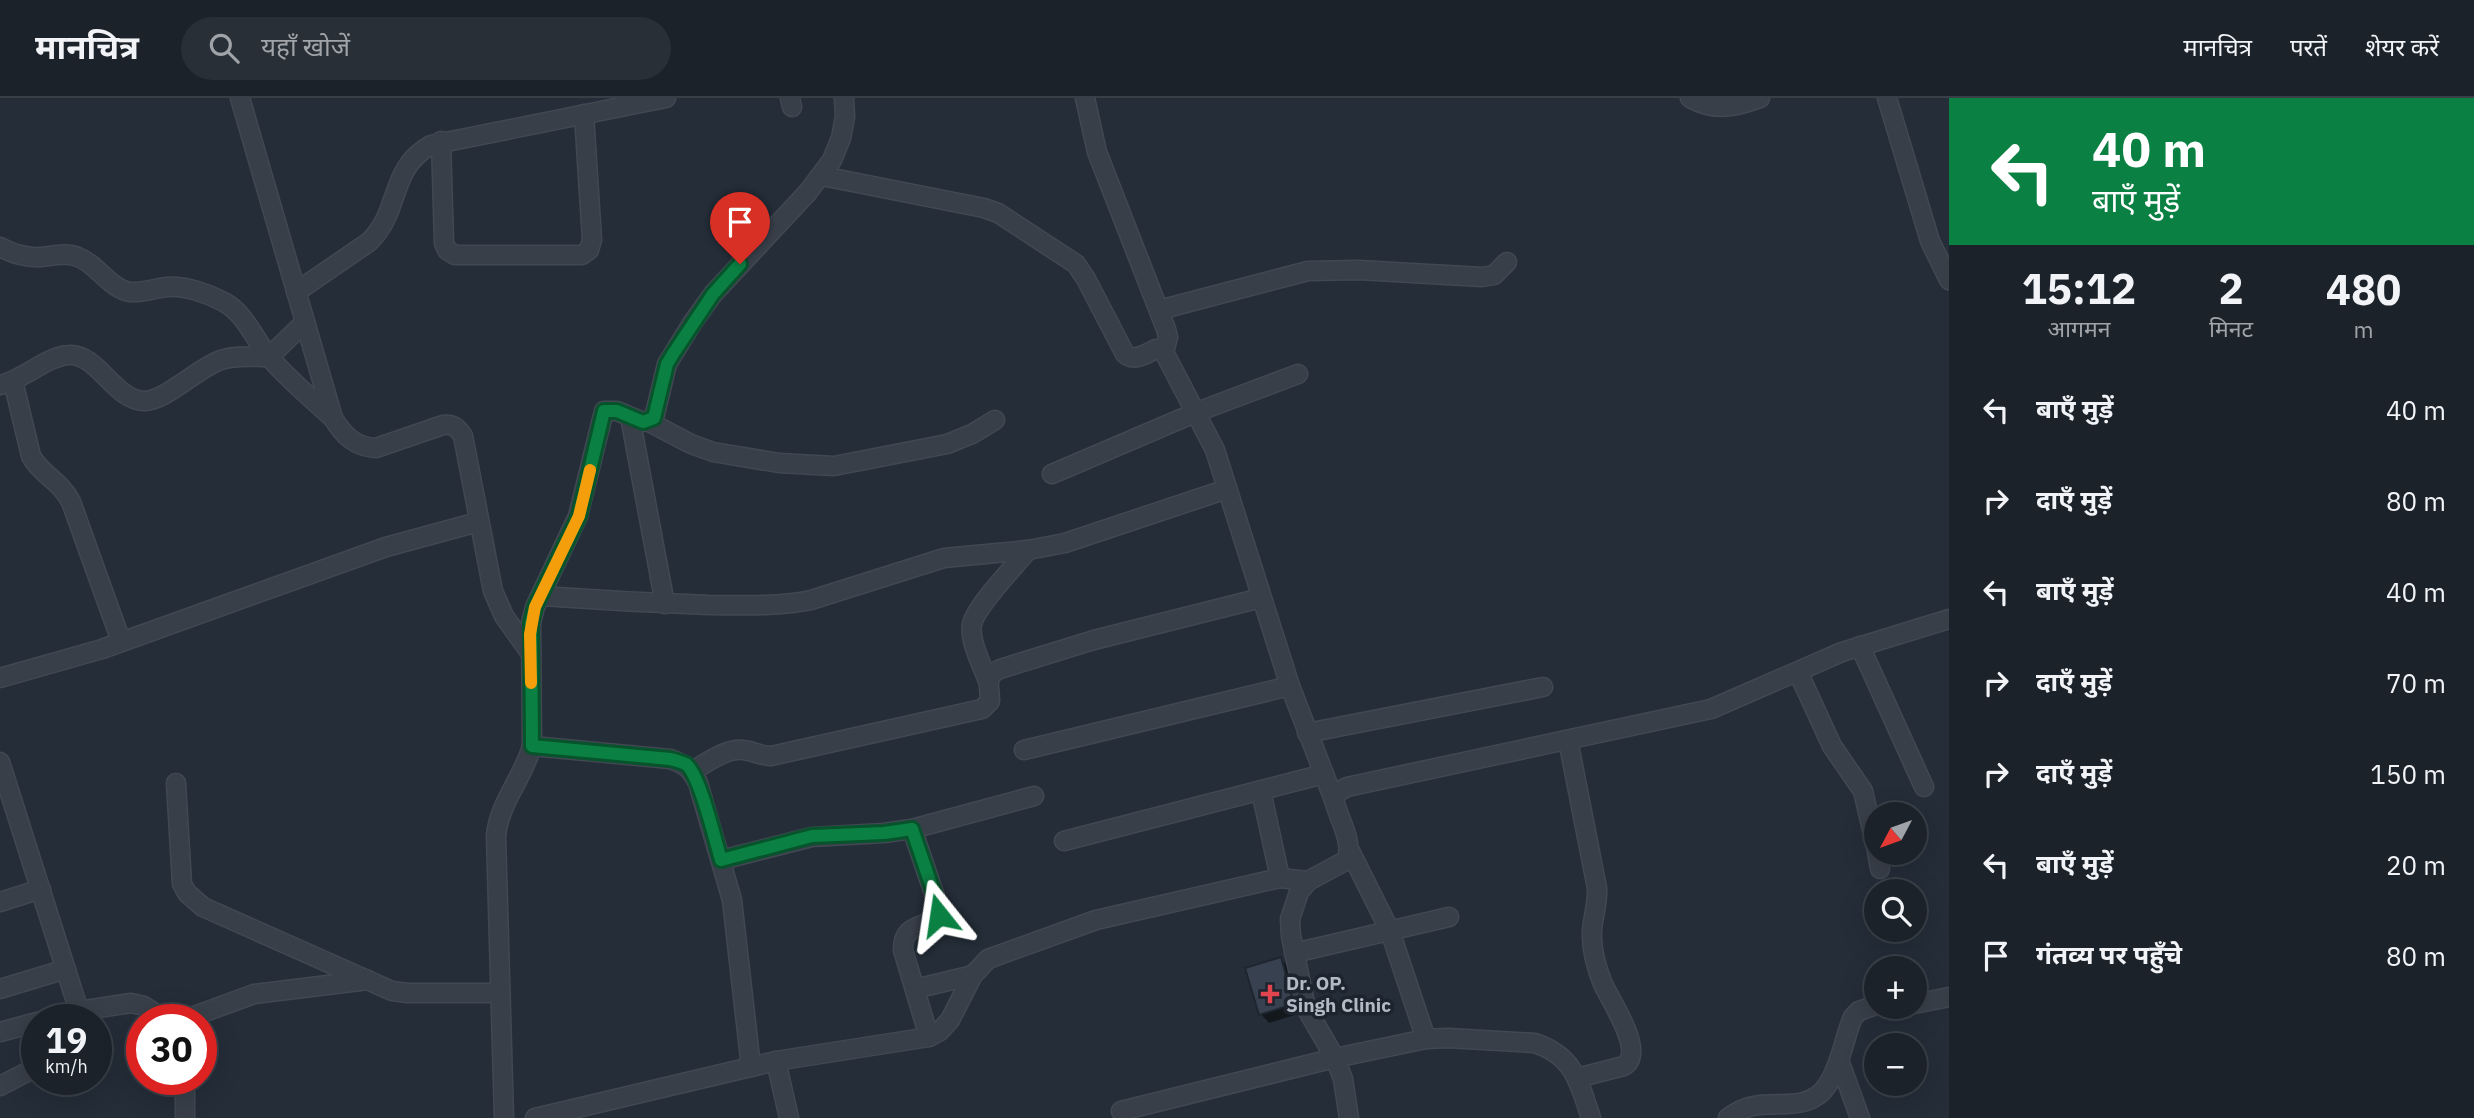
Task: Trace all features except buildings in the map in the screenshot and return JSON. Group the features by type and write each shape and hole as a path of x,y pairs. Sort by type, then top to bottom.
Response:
{"street":[{"path":"240,98 332,418"},
{"path":"296,292 379,233 389,216 399,181 406,168 422,150 440,141 666,98"},
{"path":"649,422 657,413 667,364 699,313 724,282 822,176 841,138 845,117 844,98"},
{"path":"1085,98 1097,152 1168,337 1164,352"},
{"path":"1690,98 1701,104 1723,108 1760,98"},
{"path":"1887,98 1930,241 1949,280"},
{"path":"440,141 443,243 447,250 455,255 582,255 590,250 592,240 584,114"},
{"path":"822,176 998,213 1076,264 1129,358 1136,358 1156,349 1164,352 1215,450 1290,686 1334,800 1350,851 1390,931 1426,1039"},
{"path":"0,247 26,257 65,254 77,256 128,292 172,286 207,295 236,310 269,357 332,418 352,442 365,448 376,449 443,425 451,424 458,429 463,436 493,591 498,606 531,653"},
{"path":"1158,310 1308,271 1386,271 1482,277 1494,275 1507,262"},
{"path":"121,641 71,502 59,483 35,464 7,383 70,354 86,360 131,398 146,401 160,396 222,359 269,357 305,322"},
{"path":"1052,474 1197,412 1298,373"},
{"path":"504,1118 497,824 500,812 532,746 531,623 535,607 579,516 604,411 617,411 649,422 691,444 727,455 779,463 834,466 947,444 972,434 995,420"},
{"path":"630,417 665,604"},
{"path":"541,596 665,604 792,604 944,558 1028,550 1065,542 1227,489"},
{"path":"0,678 121,641 386,547 478,522"},
{"path":"692,771 732,751 747,750 771,756 982,709 990,701 988,681 972,636 972,624 981,608 1028,550"},
{"path":"988,681 990,676 1000,669 1083,644 1261,598"},
{"path":"1334,800 1338,792 1347,787 1711,709 1860,646 1949,619"},
{"path":"1860,646 1924,787"},
{"path":"1798,672 1832,746 1863,791 1866,802"},
{"path":"1024,750 1290,686"},
{"path":"1307,733 1543,687"},
{"path":"1568,740 1597,888 1597,906 1592,930 1594,954 1604,985 1627,1033 1632,1056 1630,1063 1624,1066 1577,1078"},
{"path":"532,746 670,759 685,764 692,771 721,860 735,918 751,1067"},
{"path":"0,762 76,1004"},
{"path":"1064,841 1324,774"},
{"path":"176,783 182,884 195,901 214,913 400,993 500,993"},
{"path":"1261,791 1280,878"},
{"path":"721,860 812,836 912,829 1034,796"},
{"path":"912,829 939,908 939,915 934,920 912,928 905,934 903,941 903,950 929,1037"},
{"path":"1349,1118 1343,1079 1335,1058 1306,1008 1290,919 1299,892 1308,881 1340,866 1347,860 1350,851"},
{"path":"535,1118 776,1061 929,1037 940,1031 950,1020 973,975 988,959 1096,920 1280,878 1308,881"},
{"path":"0,902 41,890"},
{"path":"1294,953 1449,917"},
{"path":"0,989 66,969"},
{"path":"915,989 973,975"},
{"path":"217,1008 254,994 368,980"},
{"path":"1927,1001 1949,997"},
{"path":"1728,1118 1756,1105 1792,1105 1816,1096 1829,1084 1853,1017 1864,1009"},
{"path":"0,1032 21,1026"},
{"path":"1121,1111 1335,1058 1426,1039 1448,1038 1535,1043 1559,1054 1577,1078 1591,1118"},
{"path":"1839,1060 1860,1118"},
{"path":"776,1061 789,1118"},
{"path":"0,1086 21,1075"},
{"path":"185,1095 185,1118"}],"slow traffic":[{"path":"531,683 530,634 535,607 579,516 590,470"}],"place":[{"name":"Dr. OP. Singh Clinic","path":"1270,994"}],"route":[{"path":"740,264 713,294 667,364 654,418 643,422 617,411 604,411 579,516 535,607 531,623 532,746 670,759 685,764 698,783 721,860 812,836 912,829 939,915"}]}
